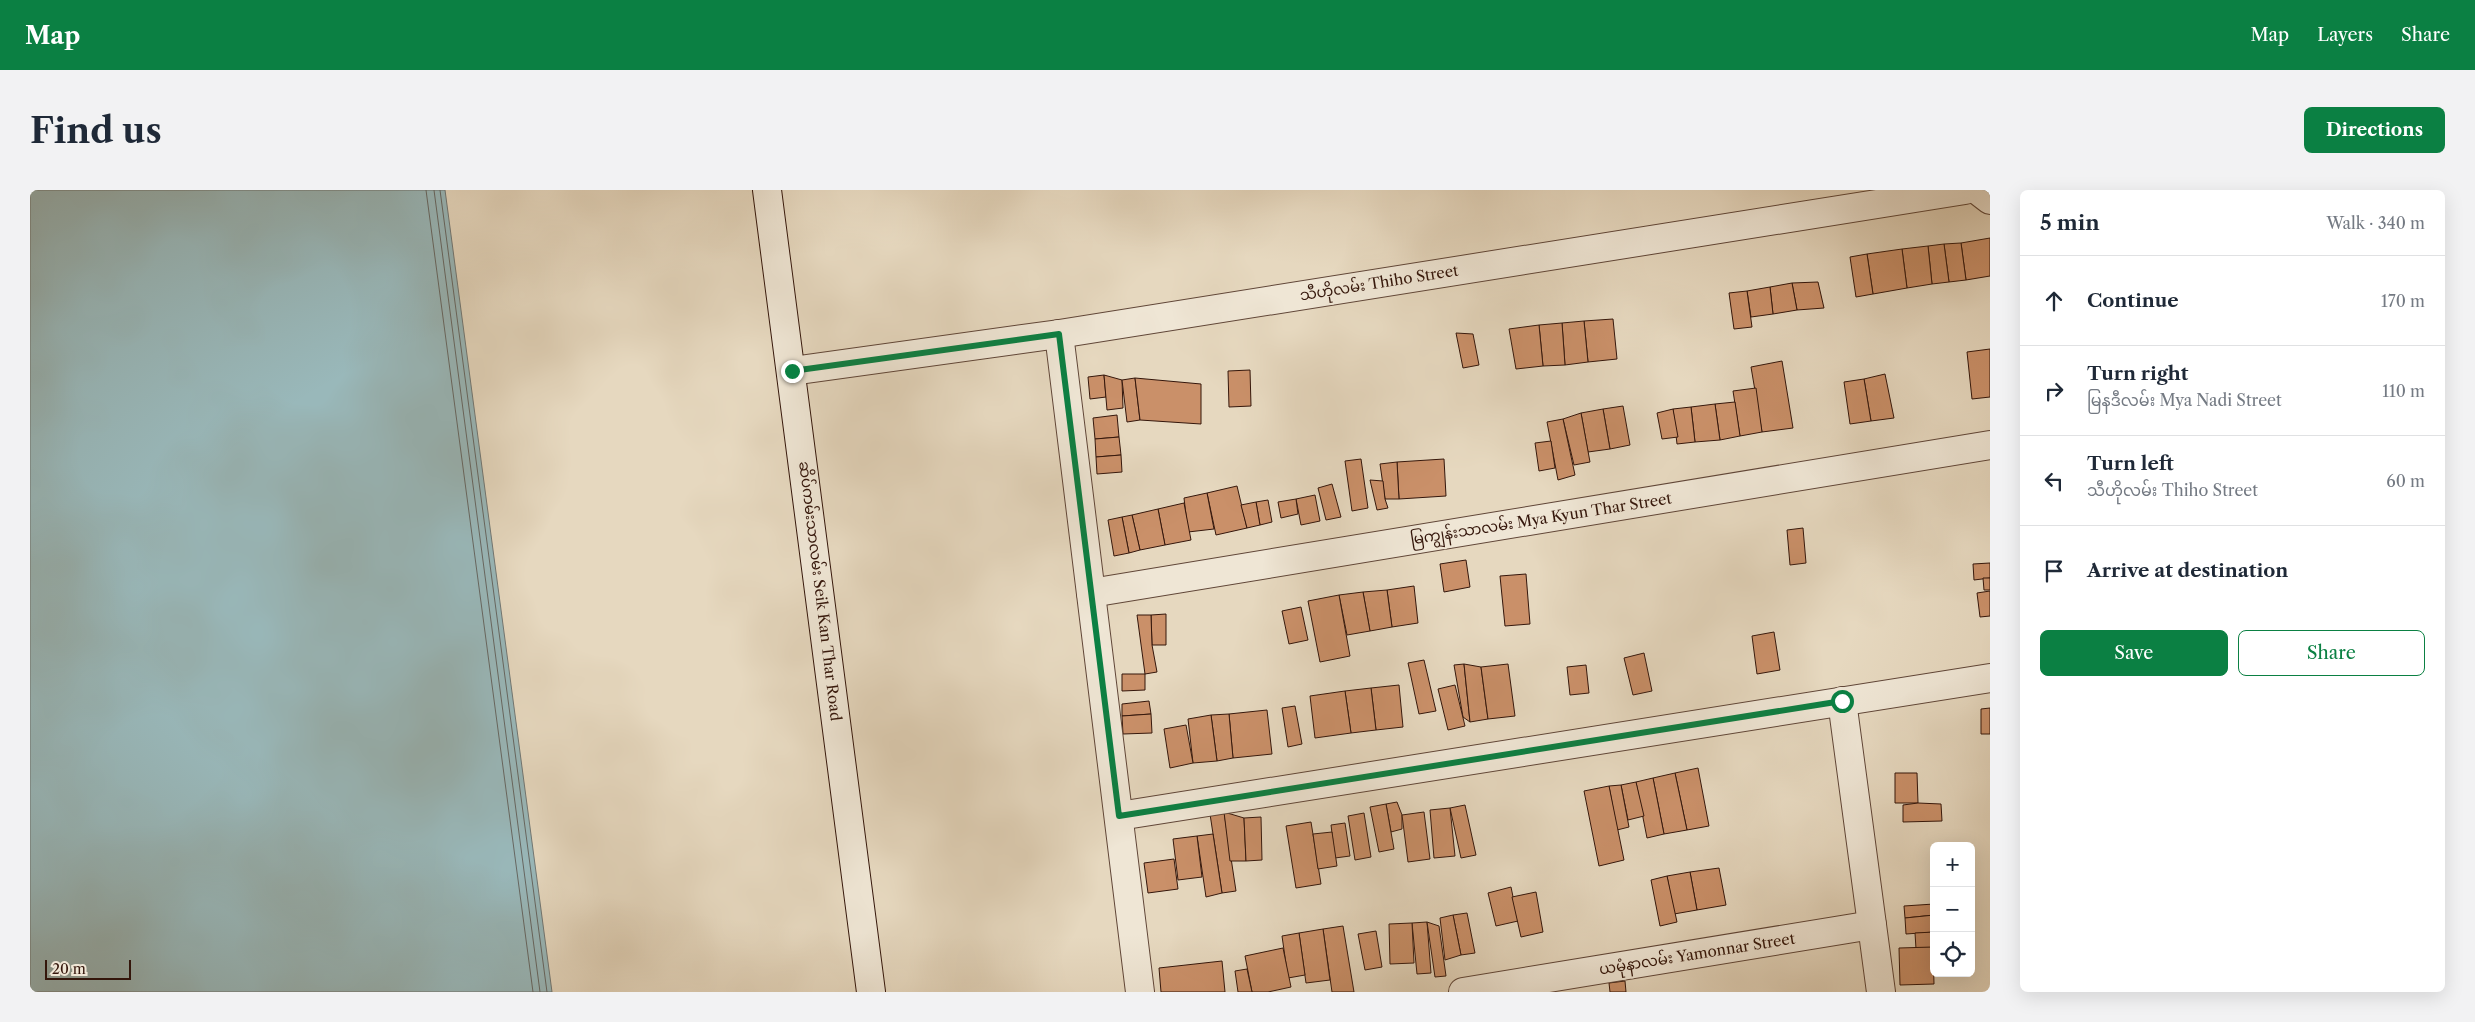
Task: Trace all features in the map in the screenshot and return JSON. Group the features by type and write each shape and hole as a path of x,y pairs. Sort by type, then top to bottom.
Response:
{"street":[{"name":"ဆိပ်ကမ်းသာလမ်း Seik Kan Thar Road","path":"767,190 792,371 871,992"},
{"name":"သီဟိုလမ်း Thiho Street","path":"792,371 1059,334 1965,190"},
{"path":"1977,190 1990,200"},
{"path":"1059,334 1140,992"},
{"name":"မြကျွန်းသာလမ်း Mya Kyun Thar Street","path":"1091,593 1990,445"},
{"path":"1119,816 1990,678"},
{"path":"1842,701 1881,992"},
{"name":"ယမုံနာလမ်း Yamonnar Street","path":"1463,992 1872,925"}],"water":[{"path":"30,190 445,190 552,992 30,992"}],"building":[{"path":"1990,238 1990,276 1966,280 1961,243"},
{"path":"1961,243 1966,280 1949,282 1944,244"},
{"path":"1944,244 1949,282 1932,284 1928,246"},
{"path":"1928,246 1932,284 1907,288 1902,249"},
{"path":"1902,249 1907,288 1873,294 1867,254"},
{"path":"1867,254 1873,294 1856,297 1850,257"},
{"path":"1818,282 1824,308 1797,310 1792,283"},
{"path":"1792,283 1797,310 1773,314 1770,287"},
{"path":"1770,287 1773,314 1751,317 1747,291"},
{"path":"1747,291 1752,327 1734,329 1729,293"},
{"path":"1613,319 1617,359 1588,362 1584,321"},
{"path":"1584,321 1588,362 1565,365 1562,323"},
{"path":"1562,323 1565,365 1543,366 1539,325"},
{"path":"1539,325 1543,366 1516,369 1509,329"},
{"path":"1456,333 1473,334 1479,365 1463,368"},
{"path":"1990,349 1990,397 1972,399 1967,352"},
{"path":"1782,361 1793,428 1762,432 1751,367"},
{"path":"1250,370 1251,406 1229,407 1228,371"},
{"path":"1885,374 1894,418 1871,421 1864,379"},
{"path":"1104,375 1106,397 1090,399 1088,377"},
{"path":"1104,375 1122,380 1123,408 1107,410"},
{"path":"1135,378 1140,420 1127,422 1122,380"},
{"path":"1135,378 1201,384 1201,424 1140,420"},
{"path":"1864,379 1871,421 1850,424 1844,382"},
{"path":"1756,388 1762,432 1740,436 1733,391"},
{"path":"1735,402 1740,436 1720,440 1715,404"},
{"path":"1715,404 1720,440 1695,442 1691,407"},
{"path":"1623,406 1630,445 1610,449 1603,409"},
{"path":"1691,407 1695,442 1677,444 1673,409"},
{"path":"1603,409 1610,449 1588,452 1581,413"},
{"path":"1673,409 1678,437 1662,439 1657,413"},
{"path":"1581,413 1590,462 1574,465 1563,419"},
{"path":"1117,415 1119,437 1095,439 1093,418"},
{"path":"1563,419 1575,475 1558,480 1547,422"},
{"path":"1119,437 1121,455 1096,457 1095,439"},
{"path":"1551,441 1555,468 1539,471 1535,443"},
{"path":"1121,455 1122,472 1097,474 1096,457"},
{"path":"1361,459 1368,508 1352,511 1345,461"},
{"path":"1444,459 1446,496 1399,499 1397,462"},
{"path":"1397,462 1399,499 1385,499 1380,464"},
{"path":"1370,480 1383,481 1388,508 1377,510"},
{"path":"1332,484 1341,517 1326,520 1318,488"},
{"path":"1237,486 1247,528 1216,535 1207,493"},
{"path":"1207,493 1214,529 1188,532 1184,498"},
{"path":"1315,495 1320,521 1301,525 1296,499"},
{"path":"1296,499 1298,514 1281,518 1278,502"},
{"path":"1268,500 1272,522 1260,525 1256,502"},
{"path":"1256,502 1260,525 1247,528 1241,505"},
{"path":"1184,503 1191,540 1165,545 1158,509"},
{"path":"1158,509 1165,545 1140,550 1132,515"},
{"path":"1132,515 1140,550 1129,553 1122,517"},
{"path":"1122,517 1129,553 1114,556 1108,520"},
{"path":"1803,528 1806,563 1790,565 1787,530"},
{"path":"1466,560 1470,587 1444,592 1440,564"},
{"path":"1990,563 1990,578 1974,580 1973,564"},
{"path":"1526,574 1530,624 1505,626 1500,576"},
{"path":"1983,578 1990,578 1990,590 1984,590"},
{"path":"1414,586 1418,623 1392,627 1387,590"},
{"path":"1387,590 1392,627 1370,631 1363,592"},
{"path":"1990,591 1990,616 1980,617 1977,593"},
{"path":"1363,592 1370,631 1347,635 1339,595"},
{"path":"1339,595 1350,656 1320,662 1308,601"},
{"path":"1301,607 1308,640 1289,644 1282,611"},
{"path":"1166,614 1166,645 1152,645 1151,615"},
{"path":"1137,615 1151,615 1152,645 1157,672 1145,674"},
{"path":"1774,632 1780,670 1757,674 1752,636"},
{"path":"1644,653 1652,691 1633,695 1624,658"},
{"path":"1424,660 1436,711 1419,714 1408,663"},
{"path":"1464,664 1470,722 1463,717 1454,665"},
{"path":"1464,664 1481,667 1488,719 1470,722"},
{"path":"1508,664 1515,716 1488,719 1481,667"},
{"path":"1586,665 1589,693 1570,695 1567,667"},
{"path":"1122,674 1145,674 1145,690 1122,691"},
{"path":"1399,685 1403,727 1376,730 1371,688"},
{"path":"1455,685 1465,726 1448,730 1438,689"},
{"path":"1371,688 1376,730 1351,733 1345,691"},
{"path":"1345,691 1351,733 1315,738 1310,696"},
{"path":"1149,701 1151,714 1122,716 1122,704"},
{"path":"1295,706 1302,744 1288,747 1282,708"},
{"path":"1990,708 1990,734 1981,734 1981,709"},
{"path":"1267,710 1272,754 1233,758 1229,714"},
{"path":"1151,714 1152,733 1123,734 1122,716"},
{"path":"1229,714 1233,758 1217,761 1211,715"},
{"path":"1211,715 1217,761 1193,763 1188,719"},
{"path":"1186,725 1193,763 1170,768 1164,729"},
{"path":"1698,768 1709,826 1687,830 1675,773"},
{"path":"1675,773 1687,830 1664,834 1653,778"},
{"path":"1895,773 1917,773 1918,803 1895,803"},
{"path":"1653,778 1664,834 1647,838 1636,782"},
{"path":"1636,782 1644,816 1628,820 1621,785"},
{"path":"1621,785 1629,827 1617,830 1609,786"},
{"path":"1609,786 1624,860 1599,866 1584,791"},
{"path":"1397,802 1402,815 1402,829 1391,832 1386,804"},
{"path":"1918,803 1941,804 1942,821 1903,822 1903,805"},
{"path":"1386,804 1394,849 1379,852 1370,807"},
{"path":"1465,805 1476,855 1461,858 1450,808"},
{"path":"1450,808 1455,856 1434,858 1430,810"},
{"path":"1224,812 1236,891 1222,893 1210,814"},
{"path":"1224,812 1244,818 1246,861 1230,861"},
{"path":"1424,812 1430,859 1408,862 1402,815"},
{"path":"1364,813 1371,857 1355,860 1348,816"},
{"path":"1261,817 1262,860 1246,861 1244,818"},
{"path":"1311,822 1321,884 1296,888 1286,826"},
{"path":"1345,823 1350,856 1335,858 1331,825"},
{"path":"1332,832 1337,866 1318,869 1313,834"},
{"path":"1213,834 1222,893 1206,897 1197,836"},
{"path":"1197,836 1202,877 1178,880 1173,839"},
{"path":"1174,859 1178,889 1148,893 1144,863"},
{"path":"1719,868 1726,905 1697,910 1690,872"},
{"path":"1690,872 1697,910 1674,914 1667,876"},
{"path":"1667,876 1677,922 1660,926 1651,880"},
{"path":"1511,887 1518,921 1496,926 1488,893"},
{"path":"1536,892 1543,932 1521,937 1512,897"},
{"path":"1930,904 1930,915 1905,918 1904,906"},
{"path":"1467,913 1475,953 1461,955 1453,915"},
{"path":"1453,915 1461,955 1445,960 1440,918"},
{"path":"1930,915 1930,932 1906,934 1905,918"},
{"path":"1427,922 1431,973 1417,974 1412,923"},
{"path":"1427,922 1439,926 1446,976 1435,977"},
{"path":"1412,923 1414,963 1390,964 1389,924"},
{"path":"1343,926 1354,992 1332,992 1323,929"},
{"path":"1323,929 1330,980 1306,983 1299,933"},
{"path":"1376,931 1382,967 1365,970 1358,934"},
{"path":"1930,932 1930,947 1916,949 1915,933"},
{"path":"1299,933 1305,975 1288,978 1282,936"},
{"path":"1930,947 1930,977 1934,977 1934,984 1900,985 1899,948"},
{"path":"1283,948 1291,987 1268,992 1252,992 1245,956"},
{"path":"1222,961 1225,992 1161,992 1159,968"},
{"path":"1247,969 1252,992 1238,992 1235,971"},
{"path":"1625,981 1626,992 1610,992 1609,983"}],"route":[{"path":"792,371 1059,334 1119,816 1842,701"}]}
